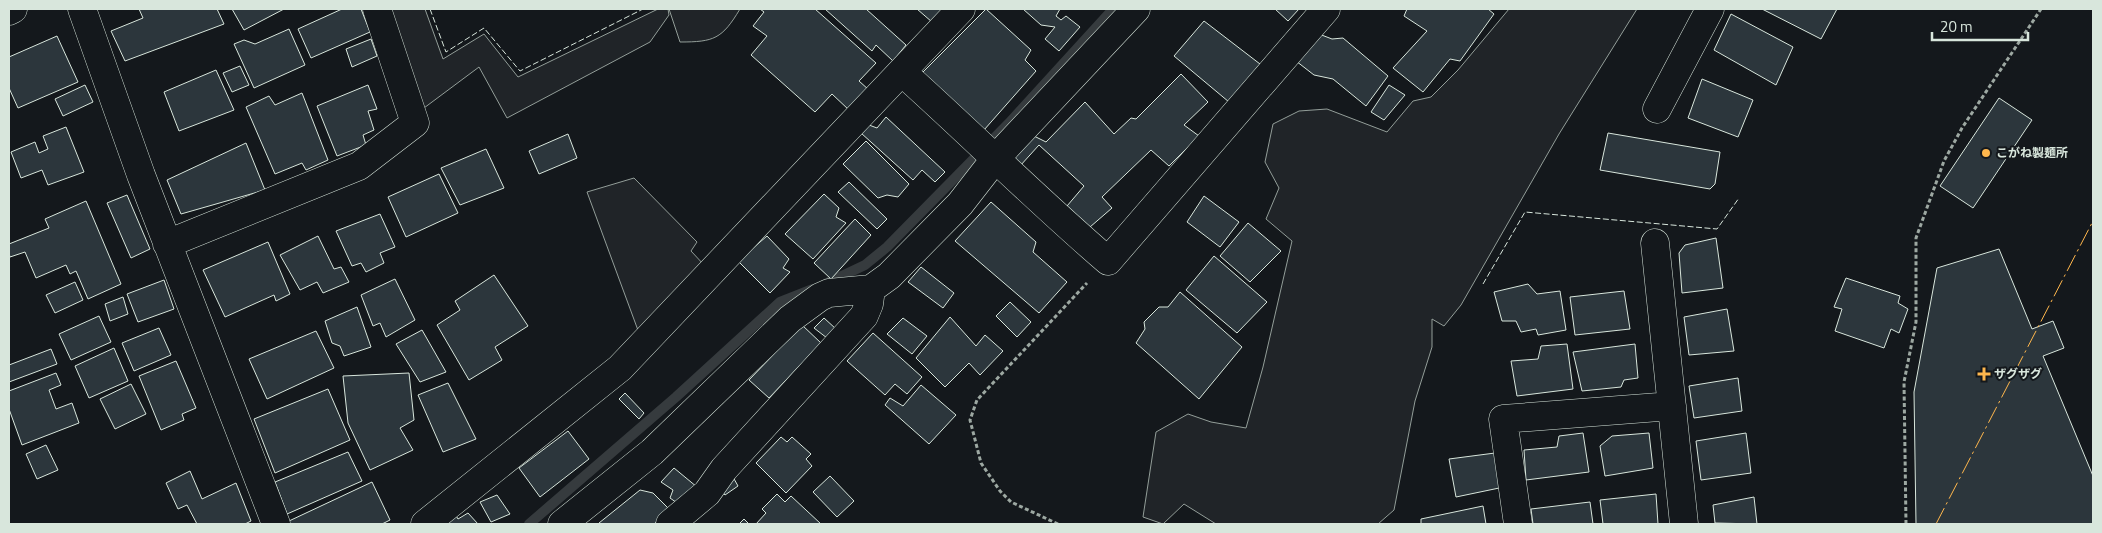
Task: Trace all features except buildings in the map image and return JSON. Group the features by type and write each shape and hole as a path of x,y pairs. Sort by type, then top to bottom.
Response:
{"street":[{"path":"9,11 14,9"},
{"path":"82,9 141,175 276,524"},
{"path":"167,244 359,166 415,123 377,9"},
{"path":"425,524 620,368 961,9"},
{"path":"562,524 652,452 790,319 820,297 829,293 871,288 889,276 960,204 987,149 1136,9"},
{"path":"902,72 987,149 1056,216 1108,261 1326,9"},
{"path":"1657,109 1710,9"},
{"path":"1655,243 1684,524"},
{"path":"670,524 706,494 724,469 864,316 869,304 871,288"},
{"path":"1518,524 1504,419 1672,406"}],"path":[{"path":"1906,524 1904,382 1916,322 1916,238 1944,162 1962,128 2041,9"},
{"path":"1058,524 1011,502 1000,491 981,463 970,420 977,400 1108,261"}],"shaded area":[{"path":"391,9 425,9 443,59 484,34 518,77 658,9 668,9 669,15 650,42 507,118 479,67 424,108"},
{"path":"669,9 740,9 728,27 716,37 701,41 680,42"},
{"path":"1509,9 1637,9 1559,134 1461,305 1444,326 1432,319 1432,347 1415,401 1394,510 1378,524 1216,524 1184,504 1163,524 1143,517 1156,432 1188,414 1211,422 1246,428 1263,367 1292,241 1266,219 1279,188 1265,162 1273,124 1299,111 1327,109 1387,132 1413,101 1431,97 1458,70"},
{"path":"634,178 697,242 691,251 705,266 639,333 587,192"}],"waterway":[{"path":"827,283 865,265 887,247 1009,123 1113,9"},
{"path":"529,524 676,397 780,302 813,289"}],"fence":[{"path":"430,9 446,52 484,28 520,71 643,9"},
{"path":"1483,284 1525,212 1717,229 1739,198"}],"power":[{"path":"1936,524 2093,221"}],"place":[{"name":"こがね製麺所","path":"1986,153"},
{"name":"ザグザグ","path":"1984,374"}]}
